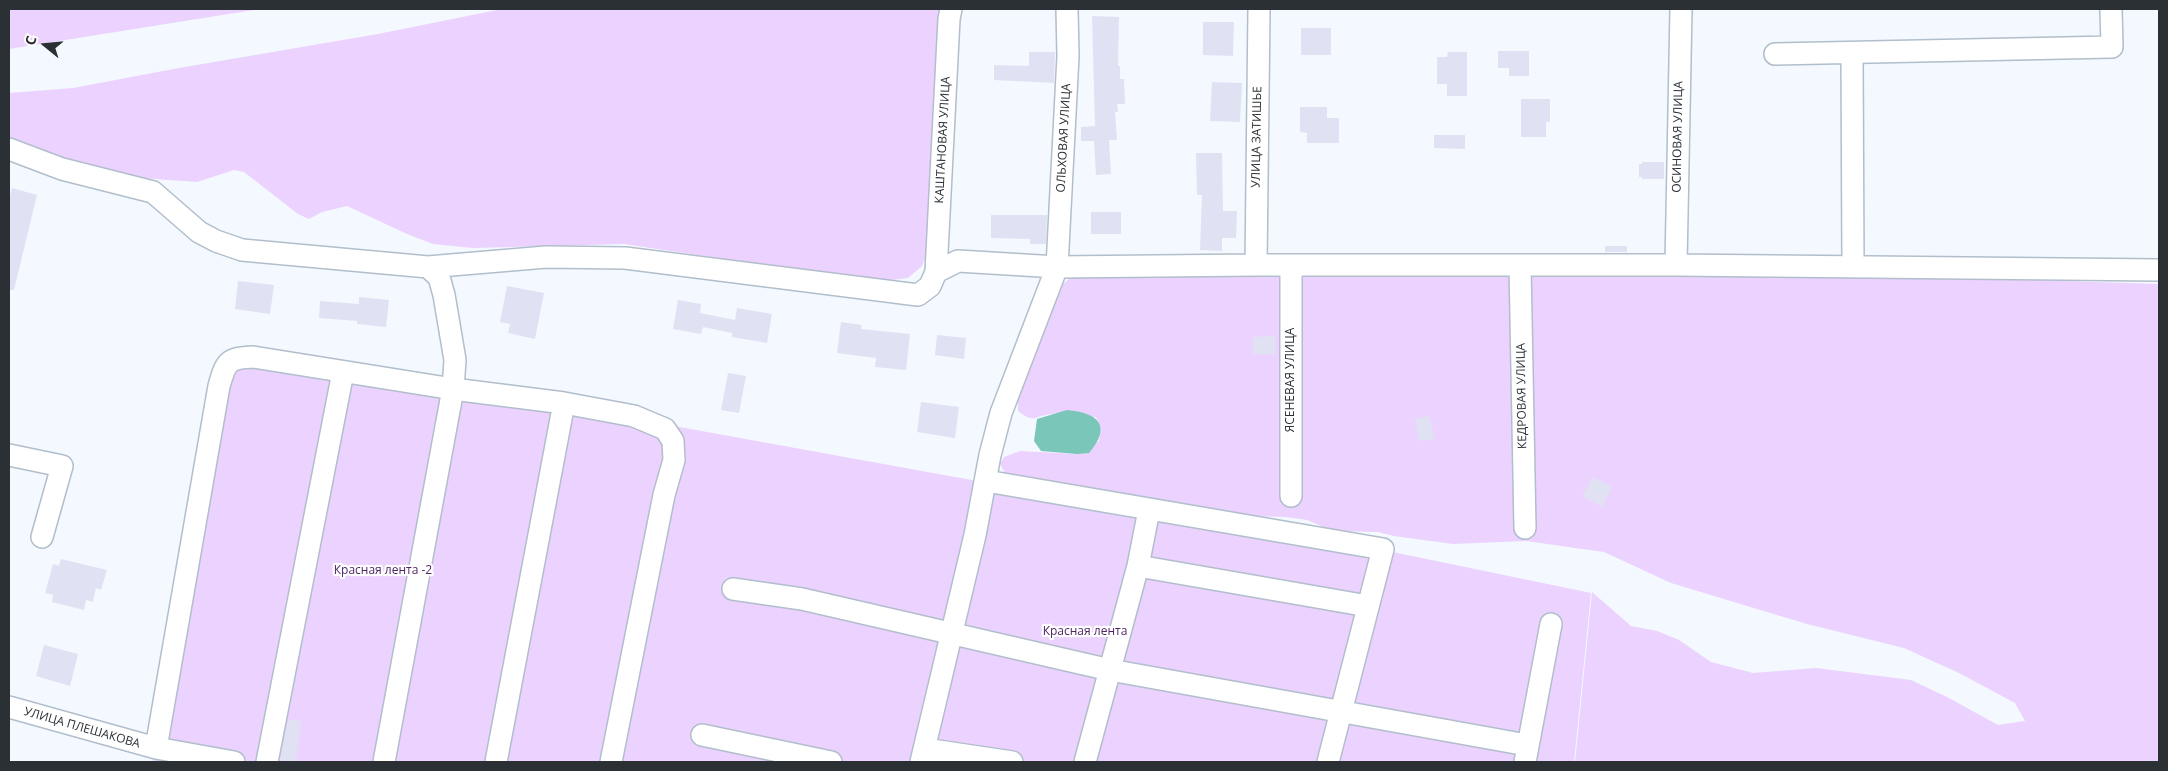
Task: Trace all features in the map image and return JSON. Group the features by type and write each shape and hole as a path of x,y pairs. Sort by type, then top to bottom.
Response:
{"street":[{"name":"КАШТАНОВАЯ УЛИЦА","path":"936,272 951,9"},
{"name":"ОЛЬХОВАЯ УЛИЦА","path":"923,756 1001,413 1057,267 1068,56 1067,9"},
{"name":"УЛИЦА ЗАТИШЬЕ","path":"1256,265 1259,9"},
{"name":"ОСИНОВАЯ УЛИЦА","path":"1676,266 1681,9"},
{"path":"1775,54 2112,47 2112,9"},
{"path":"1852,53 1853,267"},
{"path":"9,149 62,169 154,192 199,232 216,241 242,250 428,267 546,257 625,258 918,295 930,286 936,272 958,261 1057,267 1520,265 2159,270"},
{"name":"ЯСЕНЕВАЯ УЛИЦА","path":"1291,265 1291,496"},
{"name":"КЕДРОВАЯ УЛИЦА","path":"1520,265 1525,528"},
{"path":"384,762 453,389 455,360 444,294 439,277 428,267"},
{"path":"156,748 219,386 225,367 235,358 253,357 453,389 564,403 634,416 665,429 673,441 674,460 654,542 611,762"},
{"path":"267,762 343,372"},
{"path":"496,762 564,403"},
{"path":"9,455 62,466 42,537"},
{"path":"986,481 1383,549 1328,762"},
{"path":"1084,762 1138,566 1149,510"},
{"path":"1138,566 1368,606"},
{"path":"733,589 802,599 1110,670 1342,711 1526,754 1551,624"},
{"name":"УЛИЦА ПЛЕШАКОВА","path":"9,708 156,748 234,762"},
{"path":"702,735 831,762"},
{"path":"923,756 1012,762"}],"green space":[{"path":"9,9 260,9 9,49"},
{"path":"502,9 942,9 927,253 922,266 908,278 881,281 624,244 473,248 433,244 347,206 322,212 309,219 298,214 244,172 234,170 197,182 141,178 65,162 9,143 9,93 73,88 378,34"},
{"path":"1076,273 1842,274 2159,284 2159,762 1575,762 1592,592 1631,626 1657,631 1679,640 1711,662 1753,673 1816,668 1911,680 1998,725 2025,721 2015,703 1959,673 1904,648 1807,624 1671,583 1604,552 1526,541 1453,544 1378,532 1333,531 1307,520 1286,517 1245,516 1006,475 1000,464 1004,457 1020,451 1077,454 1099,441 1101,428 1096,417 1056,414 1031,418 1018,411 1018,398 1063,284"},
{"name":"Красная лента -2","path":"235,358 652,422 977,481 911,762 153,762"},
{"name":"Красная лента","path":"986,483 1383,550 1591,593 1574,762 921,762"}],"shaded area":[{"path":"1067,410 1087,414 1099,422 1101,428 1096,444 1089,453 1041,451 1034,441 1037,419"}],"building":[{"path":"1092,16 1119,17 1118,66 1120,66 1120,79 1124,79 1125,104 1117,104 1118,112 1115,112 1117,140 1109,140 1111,174 1096,175 1094,141 1081,141 1081,127 1095,126"},
{"path":"1203,22 1234,22 1233,56 1203,55"},
{"path":"1301,28 1331,28 1331,55 1301,55"},
{"path":"1498,51 1529,51 1529,76 1509,76 1509,68 1498,68"},
{"path":"1029,52 1055,52 1054,83 994,80 994,65 1029,66"},
{"path":"1448,52 1467,52 1467,96 1447,96 1447,84 1437,84 1437,57 1447,57"},
{"path":"1212,82 1242,83 1240,122 1210,121"},
{"path":"1521,99 1550,99 1550,122 1546,122 1546,137 1521,137"},
{"path":"1300,107 1327,107 1327,118 1339,118 1339,143 1307,143 1307,133 1300,132"},
{"path":"1434,135 1465,135 1465,149 1434,148"},
{"path":"1196,153 1222,153 1223,211 1237,211 1236,238 1222,238 1222,251 1200,250 1202,195 1197,195"},
{"path":"1642,162 1664,162 1664,179 1642,179 1642,177 1639,177 1639,164 1642,164"},
{"path":"12,188 37,195 14,290 9,290 9,199"},
{"path":"1091,212 1121,212 1121,234 1091,234"},
{"path":"991,215 1047,215 1046,244 1030,244 1030,239 991,238"},
{"path":"1605,246 1627,246 1627,252 1605,252"},
{"path":"238,281 274,285 270,314 235,309"},
{"path":"507,286 544,293 535,339 508,333 510,324 500,322"},
{"path":"359,297 389,300 386,327 357,324 357,321 319,318 320,301 359,304"},
{"path":"678,300 701,304 700,313 735,320 737,308 772,314 767,343 732,337 732,333 703,327 701,334 673,329"},
{"path":"841,322 862,325 861,329 910,334 906,370 875,367 876,358 837,353"},
{"path":"937,335 966,338 964,359 935,355"},
{"path":"1275,336 1275,354 1253,354 1253,337"},
{"path":"728,373 746,376 739,413 721,410"},
{"path":"921,402 959,407 955,438 917,432"},
{"path":"1430,416 1434,439 1419,441 1415,419"},
{"path":"1593,477 1612,487 1602,507 1582,496"},
{"path":"61,559 107,570 101,590 96,588 93,602 86,600 84,610 52,602 53,595 45,593 53,564 59,566"},
{"path":"44,645 78,654 70,686 36,676"},
{"path":"288,720 301,721 296,762 280,760"}]}
